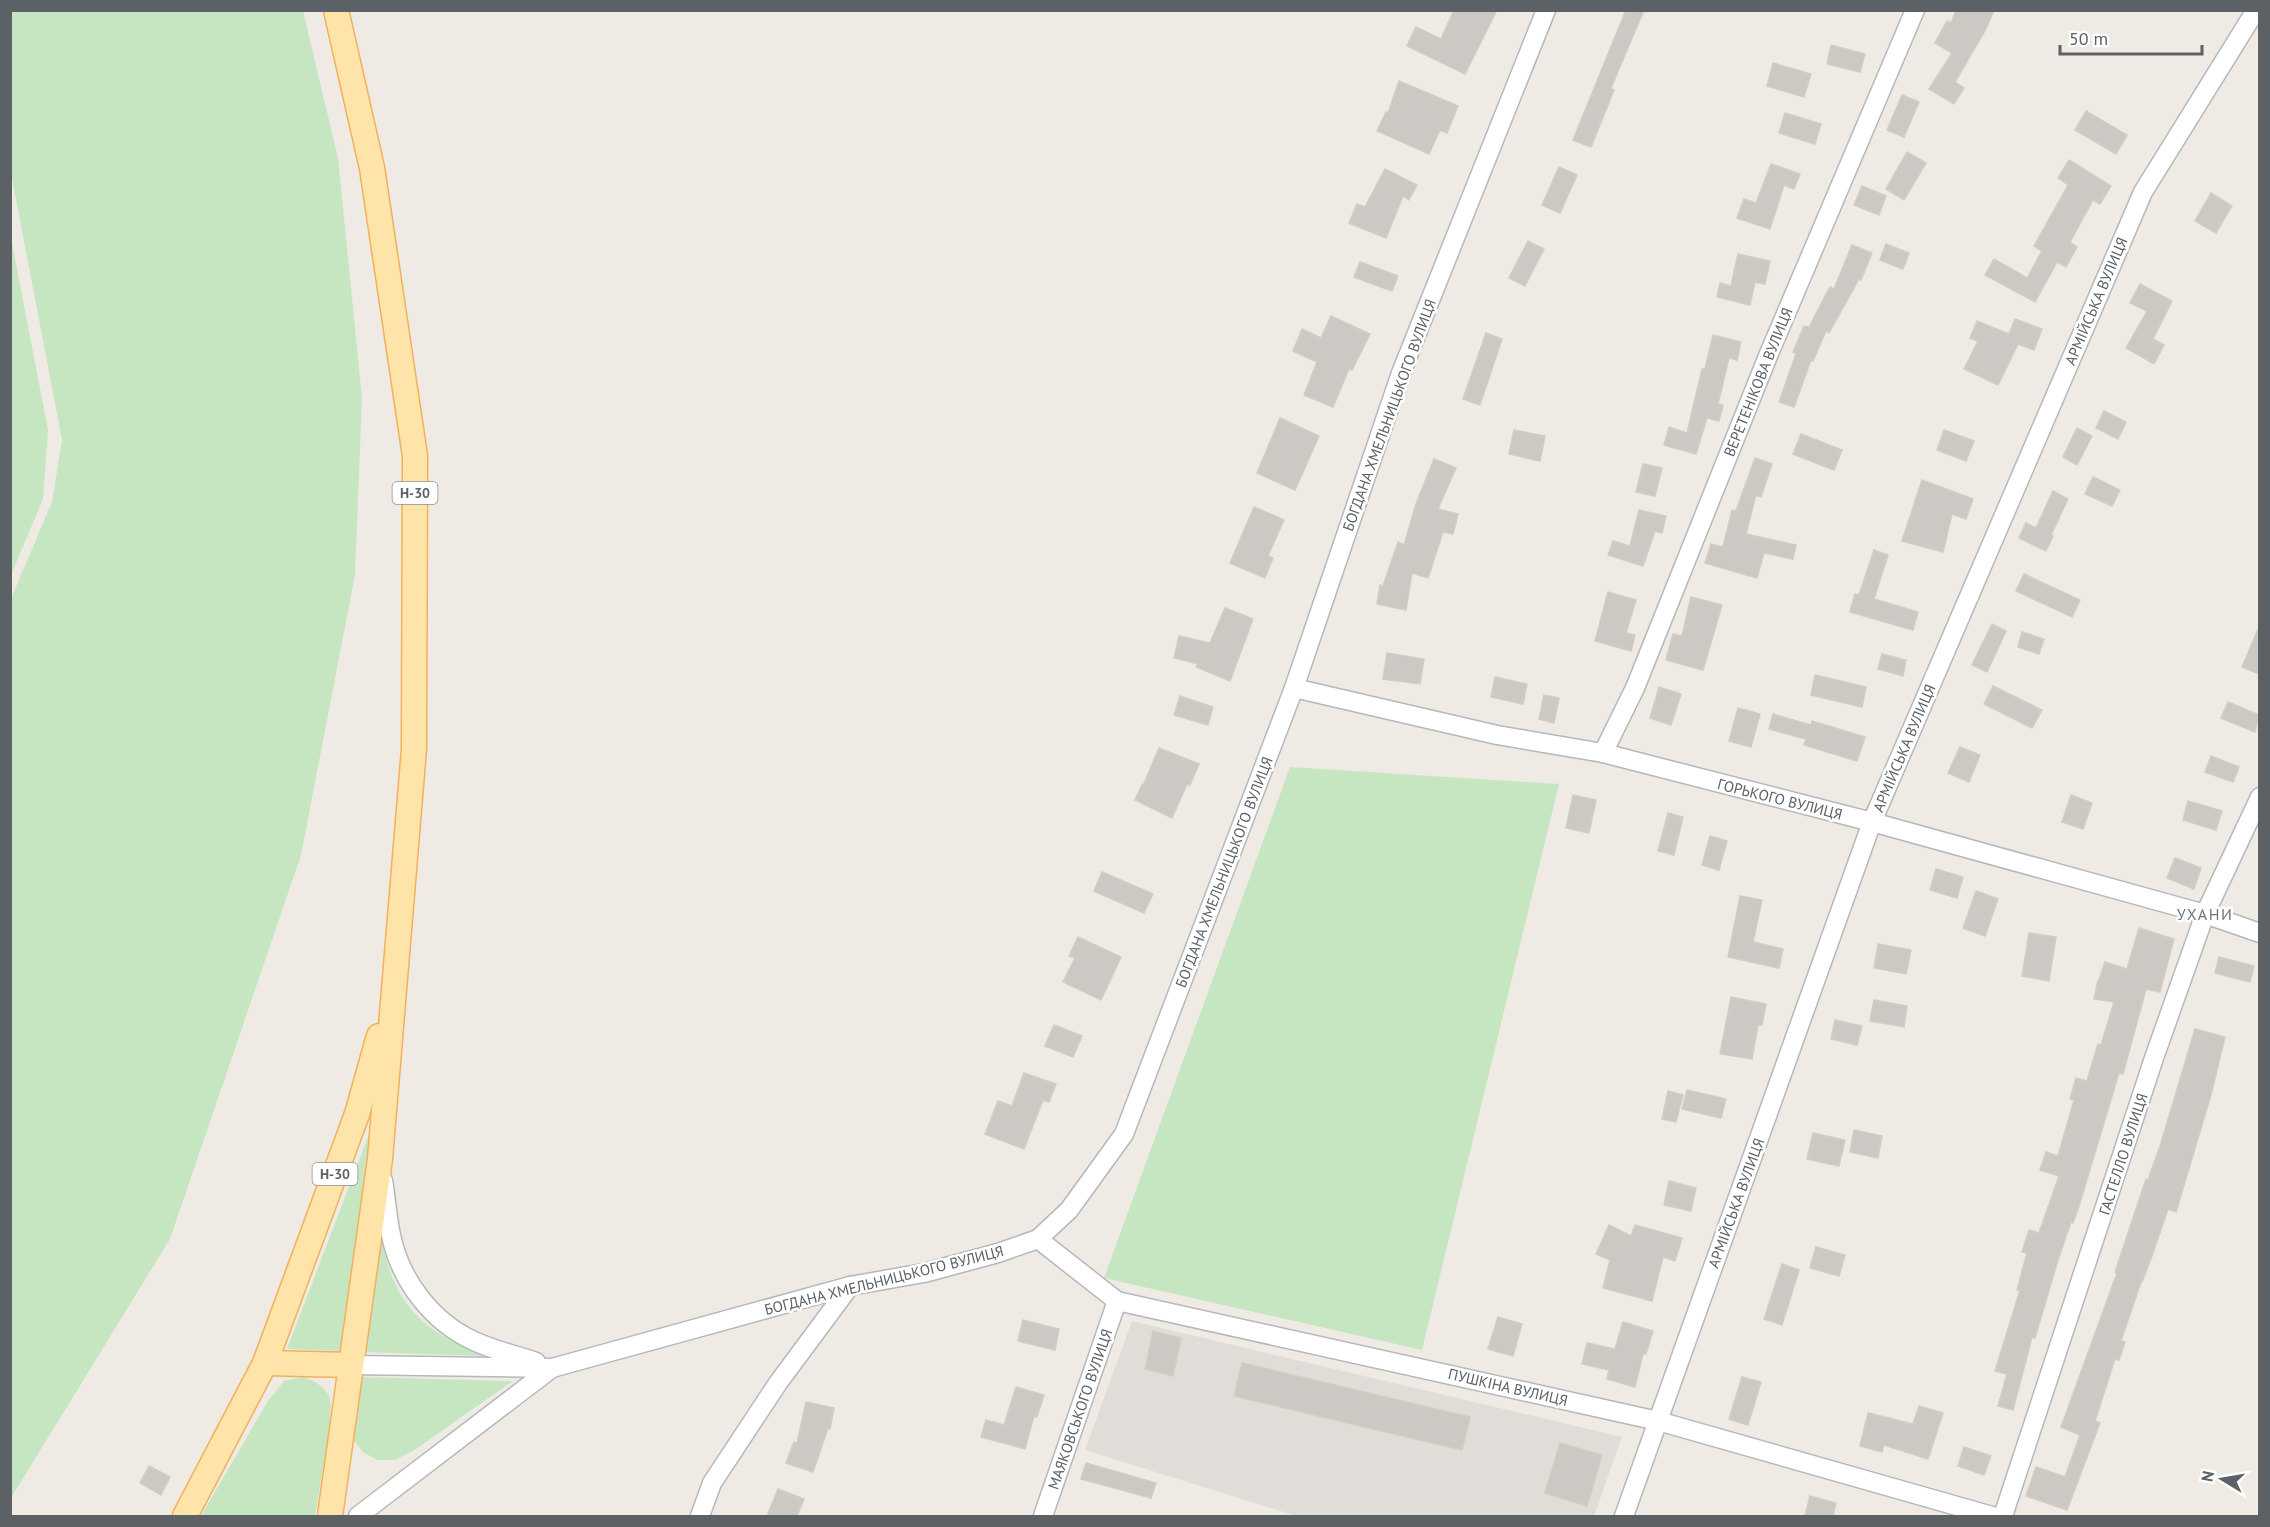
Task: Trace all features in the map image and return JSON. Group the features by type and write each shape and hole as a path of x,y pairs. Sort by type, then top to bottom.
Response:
{"main road":[{"name":"Н-30","path":"330,1516 380,1159 414,749 415,456 372,168 336,10"},
{"name":"Н-30","path":"185,1516 265,1363 357,1114 394,982"},
{"path":"265,1363 351,1365"}],"street":[{"name":"БОГДАНА ХМЕЛЬНИЦЬКОГО ВУЛИЦЯ","path":"552,1368 850,1286 924,1273 998,1253 1038,1239 1069,1210 1124,1134 1294,688 1401,373 1546,10"},
{"name":"ВЕРЕТЕНІКОВА ВУЛИЦЯ","path":"1604,753 1635,687 1772,346 1915,10"},
{"name":"АРМІЙСЬКА ВУЛИЦЯ","path":"1624,1516 1872,822 2143,192 2256,10"},
{"name":"ГОРЬКОГО ВУЛИЦЯ","path":"1294,688 1497,735 1604,753 1872,822 2205,914 2259,933"},
{"name":"ГАСТЕЛЛО ВУЛИЦЯ","path":"2003,1516 2154,1058 2205,914 2259,797"},
{"path":"380,1159 391,1237 404,1273 424,1304 446,1324 474,1341 552,1368"},
{"name":"ПУШКІНА ВУЛИЦЯ","path":"1038,1239 1117,1301 1658,1421 1992,1516"},
{"path":"700,1516 712,1484 778,1383 850,1286"},
{"name":"МАЯКОВСЬКОГО ВУЛИЦЯ","path":"1043,1516 1117,1301"},
{"path":"351,1365 552,1368"},
{"path":"358,1516 552,1368"}],"shaded area":[{"path":"1132,1321 1622,1437 1594,1516 1296,1516 1085,1450"}],"green space":[{"path":"11,10 303,11 338,158 362,398 355,575 301,855 170,1239 11,1498 10,601 52,502 62,440 11,173"},
{"path":"11,238 48,430 43,499 11,575"},
{"path":"1290,767 1559,784 1422,1350 1104,1278"},
{"path":"373,1124 341,1351 287,1349"},
{"path":"380,1213 388,1265 396,1286 408,1305 441,1335 489,1356 361,1352"},
{"path":"303,1377 324,1389 331,1405 315,1516 201,1516 268,1401 284,1381"},
{"path":"357,1377 513,1381 413,1451 395,1460 377,1460 363,1452 352,1438"}],"building":[{"path":"1454,10 1497,10 1465,74 1407,46 1416,27 1441,39"},
{"path":"1626,10 1644,10 1611,88 1614,90 1591,147 1573,140"},
{"path":"1956,10 1994,10 1986,29 1955,82 1964,88 1954,104 1929,89 1952,53 1935,43 1947,21 1951,23"},
{"path":"1831,45 1865,54 1860,72 1827,64"},
{"path":"1773,63 1811,74 1804,97 1767,86"},
{"path":"1399,81 1458,106 1447,133 1440,130 1429,154 1377,131 1386,112 1388,113"},
{"path":"1902,95 1919,102 1904,137 1887,130"},
{"path":"2086,111 2127,135 2116,154 2075,130"},
{"path":"1785,113 1821,124 1815,144 1779,133"},
{"path":"1907,152 1926,163 1904,200 1886,189"},
{"path":"2069,160 2111,186 2100,204 2093,200 2070,242 2077,247 2066,267 2057,262 2035,302 1985,275 1994,259 2027,278 2042,251 2034,246 2068,185 2058,178"},
{"path":"1771,164 1800,174 1794,189 1784,185 1770,229 1737,218 1744,199 1756,203"},
{"path":"1559,167 1577,175 1560,213 1542,205"},
{"path":"1385,169 1417,185 1409,200 1403,196 1386,238 1349,223 1357,204 1365,207"},
{"path":"1862,186 1886,196 1879,215 1854,205"},
{"path":"2211,193 2232,206 2216,233 2195,221"},
{"path":"1528,241 1544,249 1525,286 1509,278"},
{"path":"1886,244 1909,253 1903,269 1880,260"},
{"path":"1852,245 1872,253 1861,280 1859,279 1829,333 1826,331 1813,361 1811,360 1794,407 1779,402 1796,354 1793,352 1804,326 1809,327 1830,287 1834,289"},
{"path":"1738,254 1770,261 1765,284 1755,282 1750,305 1717,297 1720,283 1731,286"},
{"path":"1360,262 1398,276 1392,291 1354,277"},
{"path":"2140,284 2172,301 2153,339 2164,345 2154,364 2126,348 2147,311 2130,303"},
{"path":"1331,316 1370,334 1352,370 1349,369 1333,407 1304,395 1317,362 1293,351 1302,329 1321,338"},
{"path":"2015,319 2042,329 2034,350 2018,344 1998,385 1964,369 1978,341 1970,338 1977,321 2009,334"},
{"path":"1486,333 1502,339 1480,405 1463,399"},
{"path":"1713,335 1741,342 1737,360 1729,358 1718,404 1723,405 1719,421 1707,418 1696,454 1664,445 1669,427 1687,433 1702,369 1705,369"},
{"path":"2104,411 2126,422 2118,439 2096,428"},
{"path":"1280,418 1319,436 1295,490 1257,473"},
{"path":"2077,428 2092,436 2077,465 2063,457"},
{"path":"1514,430 1545,436 1540,461 1509,454"},
{"path":"1944,430 1974,441 1966,461 1937,450"},
{"path":"1801,434 1842,450 1834,470 1793,454"},
{"path":"1755,458 1772,464 1761,497 1756,495 1746,534 1796,545 1793,559 1764,553 1757,578 1705,563 1711,544 1723,547 1732,510 1736,511"},
{"path":"1434,459 1456,468 1438,509 1458,514 1453,534 1443,532 1428,578 1412,573 1406,610 1377,604 1380,585 1383,586 1398,542 1404,545 1416,504"},
{"path":"1643,464 1662,468 1655,496 1636,492"},
{"path":"2093,477 2120,490 2112,506 2085,494"},
{"path":"1922,480 1973,499 1966,519 1952,514 1943,552 1902,541"},
{"path":"2053,491 2068,499 2046,551 2019,538 2026,523 2036,528"},
{"path":"1254,507 1284,520 1268,556 1273,558 1265,578 1230,563"},
{"path":"1639,510 1666,516 1662,533 1655,531 1643,566 1608,555 1613,541 1630,546"},
{"path":"1874,550 1888,555 1874,599 1918,612 1913,630 1850,612 1855,594 1859,595"},
{"path":"2024,574 2080,600 2072,617 2016,591"},
{"path":"1608,592 1636,600 1626,633 1635,635 1631,651 1595,641"},
{"path":"1691,597 1722,605 1703,670 1666,660 1673,634 1682,636"},
{"path":"1225,608 1253,619 1230,681 1196,667 1198,664 1174,658 1179,636 1210,643"},
{"path":"1992,624 2006,631 1987,672 1972,665"},
{"path":"2259,627 2259,674 2242,667"},
{"path":"2022,632 2044,639 2039,654 2018,647"},
{"path":"1387,653 1424,659 1420,684 1383,679"},
{"path":"1882,654 1906,660 1903,676 1878,669"},
{"path":"1815,675 1866,687 1862,707 1811,695"},
{"path":"1495,677 1527,684 1523,704 1491,697"},
{"path":"1993,686 2042,710 2032,728 1984,704"},
{"path":"1659,687 1681,694 1671,725 1650,718"},
{"path":"1544,695 1559,698 1554,723 1539,719"},
{"path":"1180,696 1213,707 1208,725 1174,715"},
{"path":"2228,702 2259,715 2255,732 2221,718"},
{"path":"1738,708 1760,714 1751,747 1729,741"},
{"path":"1773,714 1811,725 1812,721 1865,737 1857,761 1804,745 1806,739 1769,729"},
{"path":"1960,747 1980,755 1969,782 1948,773"},
{"path":"1159,748 1199,764 1172,818 1135,800"},
{"path":"2211,756 2239,767 2233,782 2205,772"},
{"path":"1573,795 1596,800 1589,833 1566,828"},
{"path":"2071,795 2092,803 2083,829 2062,822"},
{"path":"2188,801 2222,811 2216,830 2183,820"},
{"path":"1668,813 1683,817 1674,855 1658,851"},
{"path":"1710,836 1727,841 1719,870 1702,865"},
{"path":"2175,858 2201,868 2194,889 2167,878"},
{"path":"1936,869 1963,877 1957,898 1930,890"},
{"path":"1102,872 1153,894 1144,913 1094,891"},
{"path":"1976,891 1998,899 1985,936 1963,928"},
{"path":"1740,896 1762,900 1753,942 1783,949 1779,968 1728,957"},
{"path":"2139,928 2174,939 2160,992 2146,989 2123,1074 2119,1073 2079,1206 2057,1263 2035,1338 2032,1337 2013,1410 1998,1406 2007,1374 1995,1371 2020,1290 2017,1290 2027,1253 2022,1252 2029,1230 2039,1233 2059,1176 2040,1170 2046,1152 2058,1156 2074,1100 2070,1099 2076,1078 2087,1081 2098,1044 2101,1045 2114,1002 2094,999 2105,962 2127,969"},
{"path":"2029,933 2056,937 2049,981 2022,976"},
{"path":"1078,937 1121,957 1101,1000 1063,982 1075,958 1069,956"},
{"path":"1878,944 1911,950 1906,974 1874,968"},
{"path":"2219,957 2254,966 2250,982 2215,973"},
{"path":"1731,997 1766,1004 1762,1025 1758,1025 1752,1059 1720,1054"},
{"path":"1874,1000 1907,1006 1904,1027 1870,1021"},
{"path":"1835,1020 1862,1026 1857,1045 1831,1039"},
{"path":"1054,1025 1082,1036 1073,1057 1045,1046"},
{"path":"2195,1029 2225,1037 2211,1095 2176,1212 2168,1209 2141,1282 2121,1341 2125,1342 2119,1360 2115,1359 2095,1421 2100,1423 2067,1510 2026,1496 2036,1467 2065,1477 2080,1435 2061,1427 2117,1273 2115,1272 2146,1179 2148,1180 2161,1143"},
{"path":"1024,1073 1056,1084 1049,1102 1043,1100 1024,1149 985,1134 998,1101 1012,1106"},
{"path":"1687,1090 1726,1099 1721,1118 1682,1109"},
{"path":"1668,1091 1683,1095 1676,1122 1662,1119"},
{"path":"1854,1130 1882,1136 1878,1158 1850,1152"},
{"path":"1813,1133 1845,1140 1839,1166 1807,1159"},
{"path":"1669,1181 1696,1188 1691,1211 1664,1205"},
{"path":"1609,1225 1631,1236 1635,1225 1682,1238 1675,1261 1663,1257 1652,1301 1603,1288 1610,1260 1596,1254"},
{"path":"1816,1247 1845,1255 1839,1276 1810,1268"},
{"path":"1782,1264 1799,1270 1782,1325 1764,1319"},
{"path":"1498,1317 1522,1324 1513,1356 1488,1349"},
{"path":"1023,1320 1059,1329 1055,1350 1018,1341"},
{"path":"1623,1322 1653,1331 1646,1354 1643,1354 1635,1387 1607,1379 1609,1370 1582,1364 1587,1343 1615,1349"},
{"path":"1153,1331 1181,1338 1173,1376 1145,1369"},
{"path":"1242,1363 1470,1417 1462,1450 1234,1396"},
{"path":"1742,1377 1761,1382 1748,1425 1729,1419"},
{"path":"1016,1387 1044,1395 1037,1417 1034,1416 1025,1449 981,1437 986,1420 1004,1425"},
{"path":"806,1402 834,1408 830,1429 828,1428 813,1472 786,1463 794,1442 797,1443"},
{"path":"1919,1406 1943,1413 1928,1459 1884,1445 1882,1452 1860,1446 1868,1413 1913,1424"},
{"path":"1560,1443 1602,1455 1587,1506 1545,1493"},
{"path":"1964,1447 1991,1456 1984,1475 1958,1466"},
{"path":"1086,1463 1156,1483 1151,1498 1081,1479"},
{"path":"149,1466 170,1477 161,1495 140,1483"},
{"path":"778,1489 804,1499 797,1516 767,1516"},
{"path":"1810,1496 1836,1503 1833,1516 1805,1516"}],"district":[{"name":"УХАНИ","path":"2205,914"}]}
